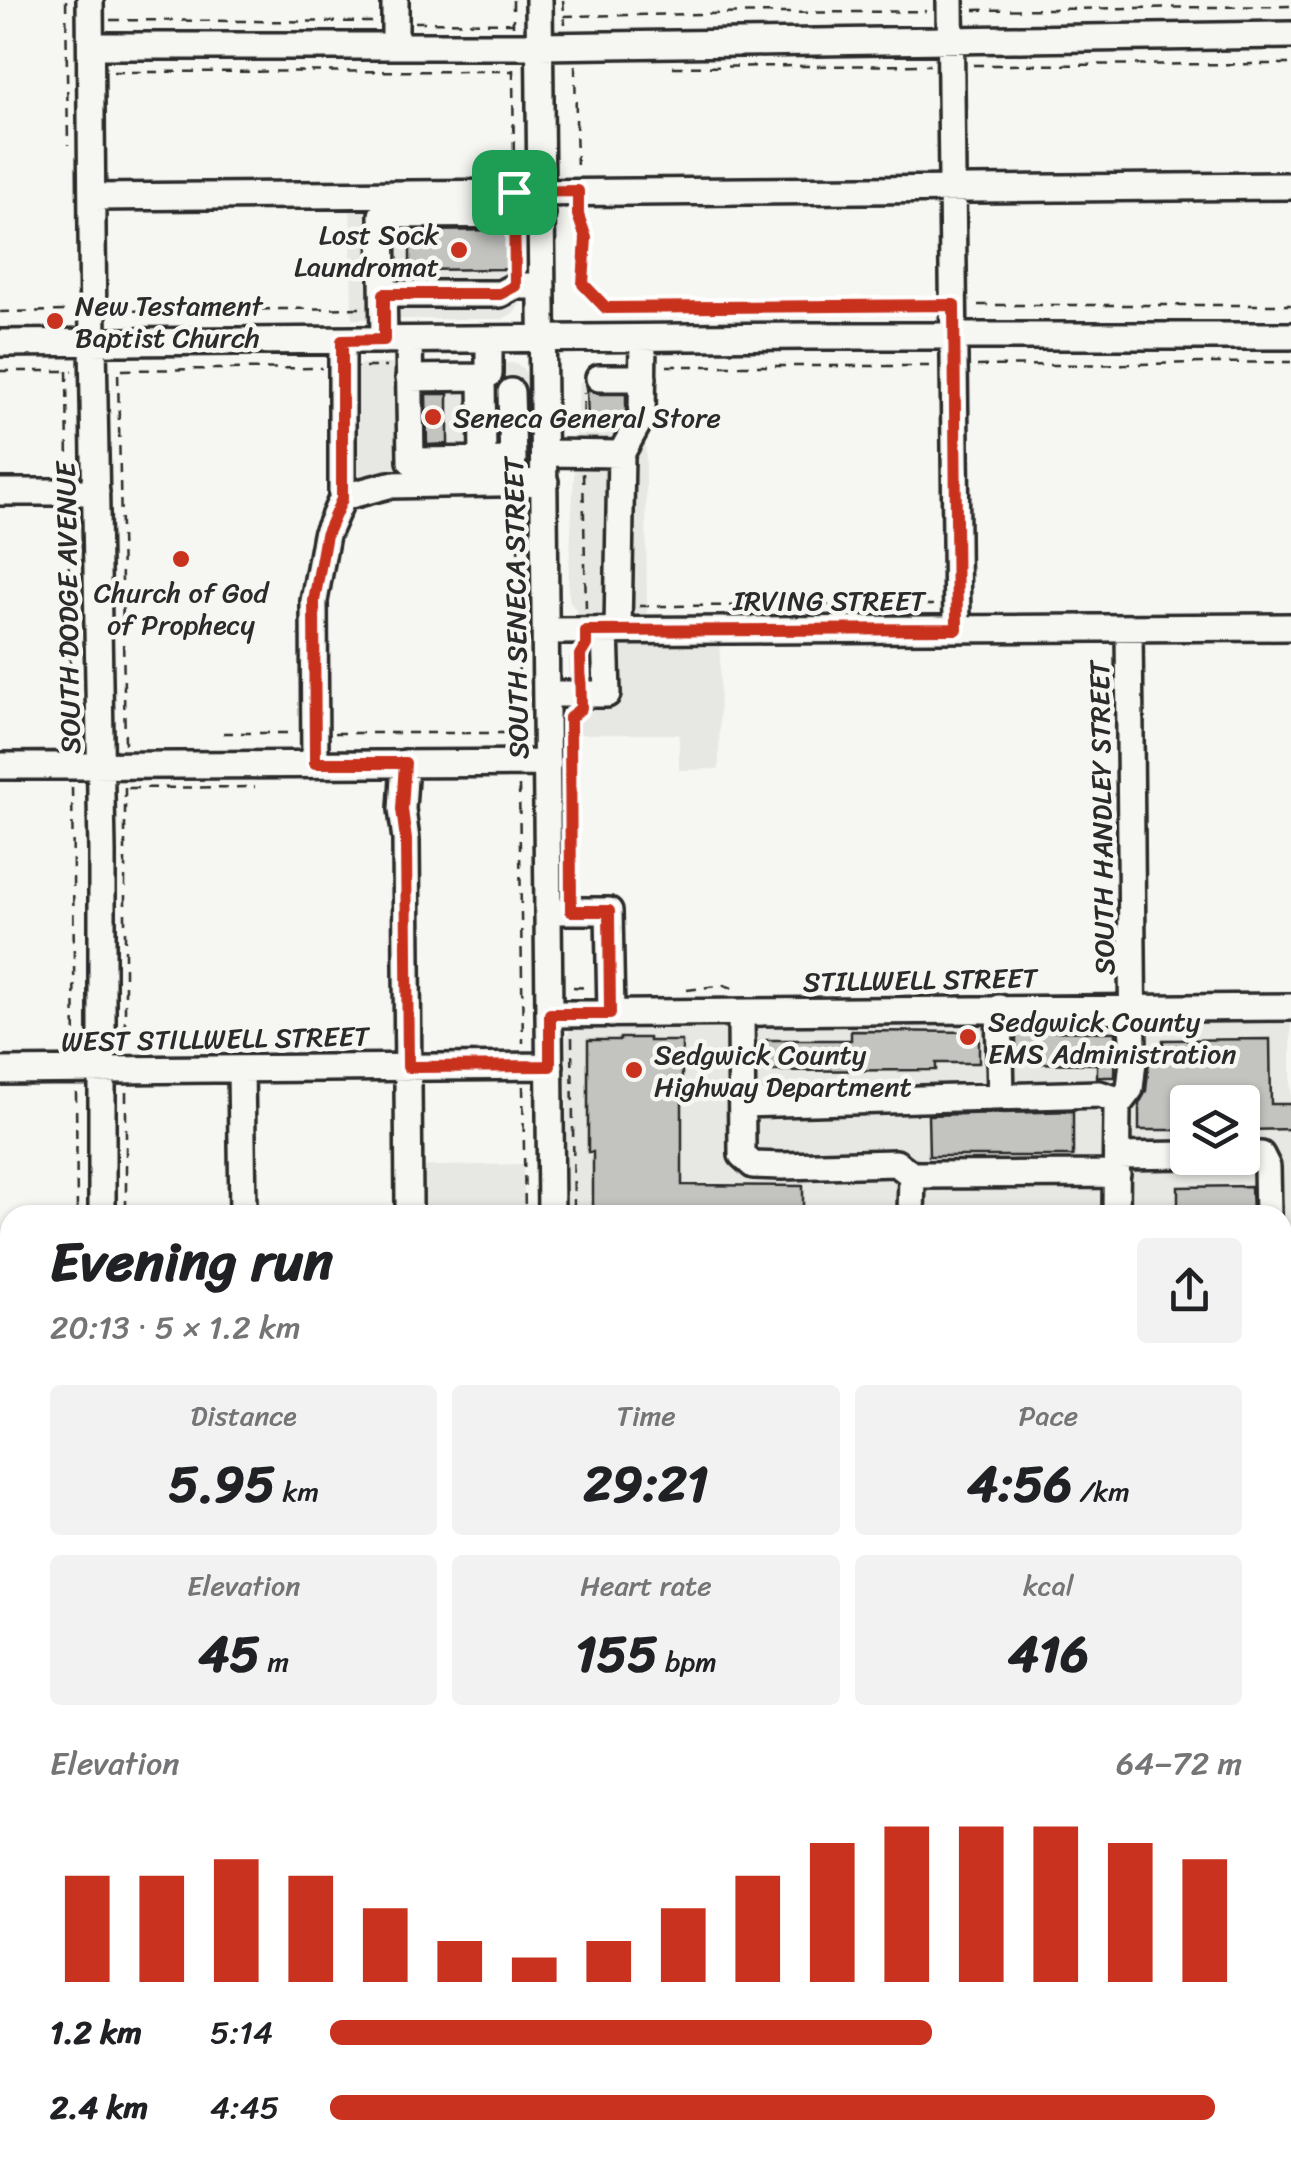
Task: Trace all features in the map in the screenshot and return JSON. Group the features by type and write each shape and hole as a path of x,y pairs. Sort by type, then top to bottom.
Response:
{"street":[{"name":"SOUTH SENECA STREET","path":"539,0 548,763 560,911 561,1014 550,1066 551,1205"},
{"path":"950,5 957,629"},
{"name":"SOUTH DODGE AVENUE","path":"97,10 91,46 93,343 106,370 96,492 102,1205"},
{"path":"91,46 395,22 513,47 1291,35"},
{"path":"92,197 542,203 578,191 1291,186"},
{"path":"514,203 382,215 384,301 409,378 410,461 501,461 545,482"},
{"path":"384,301 500,294 515,286 542,286"},
{"path":"0,344 1291,336"},
{"path":"547,694 598,701 620,454 642,416 643,338"},
{"path":"489,340 489,374 482,385 501,461"},
{"path":"315,763 314,601 326,535 342,499 342,341"},
{"path":"594,381 643,372"},
{"path":"409,378 512,392 544,391"},
{"path":"501,461 512,392"},
{"path":"342,499 545,448 620,454"},
{"path":"0,492 96,492"},
{"name":"IRVING STREET","path":"546,631 607,625 1291,627"},
{"name":"SOUTH HANDLEY STREET","path":"1116,1205 1117,1106 1130,1089 1133,1061 1130,628"},
{"path":"405,763 402,809 406,840 408,1204"},
{"path":"0,766 548,763"},
{"path":"560,911 609,911 610,1014"},
{"name":"STILLWELL STREET","path":"561,1014 1291,1007"},
{"path":"999,1008 1001,1096"},
{"path":"741,1013 742,1155 752,1165 896,1163 912,1175 1117,1165 1170,1158"},
{"name":"WEST STILLWELL STREET","path":"0,1071 550,1066"},
{"path":"241,1069 243,1205"},
{"path":"742,1104 1099,1094 1112,1098 1117,1106"},
{"path":"1260,1155 1267,1167 1268,1205"},
{"path":"911,1205 912,1175"}],"path":[{"path":"513,0 515,286"},
{"path":"563,0 563,16 576,68 578,215 586,238 583,284 606,308 1291,305"},
{"path":"563,16 950,5 1291,6"},
{"path":"97,10 395,22 513,47"},
{"path":"101,72 513,47"},
{"path":"0,312 384,301"},
{"path":"643,372 1291,362"},
{"path":"0,371 106,370"},
{"path":"66,371 77,1205"},
{"path":"594,381 583,394 583,454 607,625"},
{"path":"560,911 570,718 598,701 580,655 607,625 933,605"},
{"path":"223,733 519,733"},
{"path":"561,1014 573,1205"}],"shaded area":[{"path":"521,181 527,292 515,312 503,319 352,319 350,184"},
{"path":"645,360 647,620 597,620 578,613 570,602 568,588 579,384 587,372 603,364"},
{"path":"512,363 522,367 532,398 528,467 520,472 371,476 361,481 355,478 354,370 361,364"},
{"path":"720,641 719,769 679,770 679,734 569,734 569,659 572,649 581,642"},
{"path":"1291,1019 1291,1205 567,1205 570,1028 581,1025"},
{"path":"523,1164 525,1205 405,1205 404,1167"}],"building":[{"name":"Lost Sock Laundromat","path":"509,230 509,269 410,270 410,231"},
{"path":"587,389 599,394 626,394 626,412 620,423 588,424"},
{"path":"426,394 448,394 448,444 427,445"},
{"path":"851,1031 979,1032 979,1063 936,1063 936,1070 758,1071 760,1042 851,1040"},
{"path":"1016,1031 1116,1032 1115,1077 1097,1077 1097,1064 1016,1063"},
{"path":"1270,1039 1271,1104 1291,1104 1291,1129 1260,1130 1260,1085 1170,1085 1170,1130 1139,1130 1139,1104 1146,1091 1149,1061 1163,1060 1163,1040"},
{"path":"588,1040 682,1041 682,1185 803,1186 803,1205 593,1205 593,1152 588,1152"},
{"path":"1073,1111 1073,1156 929,1156 928,1115"},
{"path":"1251,1186 1252,1205 1178,1205 1178,1187"}],"place":[{"name":"Lost Sock Laundromat","path":"459,250"},
{"name":"New Testament Baptist Church","path":"55,321"},
{"name":"Seneca General Store","path":"433,417"},
{"name":"Church of God of Prophecy","path":"181,559"},
{"name":"Sedgwick County EMS Administration","path":"968,1037"},
{"name":"Sedgwick County Highway Department","path":"634,1070"}],"route":[{"path":"578,191 578,215 586,238 583,284 606,308 954,305 957,629 586,631 586,645 580,655 581,708 570,718 571,911 609,911 610,1014 550,1014 550,1066 408,1067 406,840 402,809 405,763 315,763 314,601 326,535 342,499 342,341 384,340 384,294 500,294 515,286 514,192 578,191"}]}
